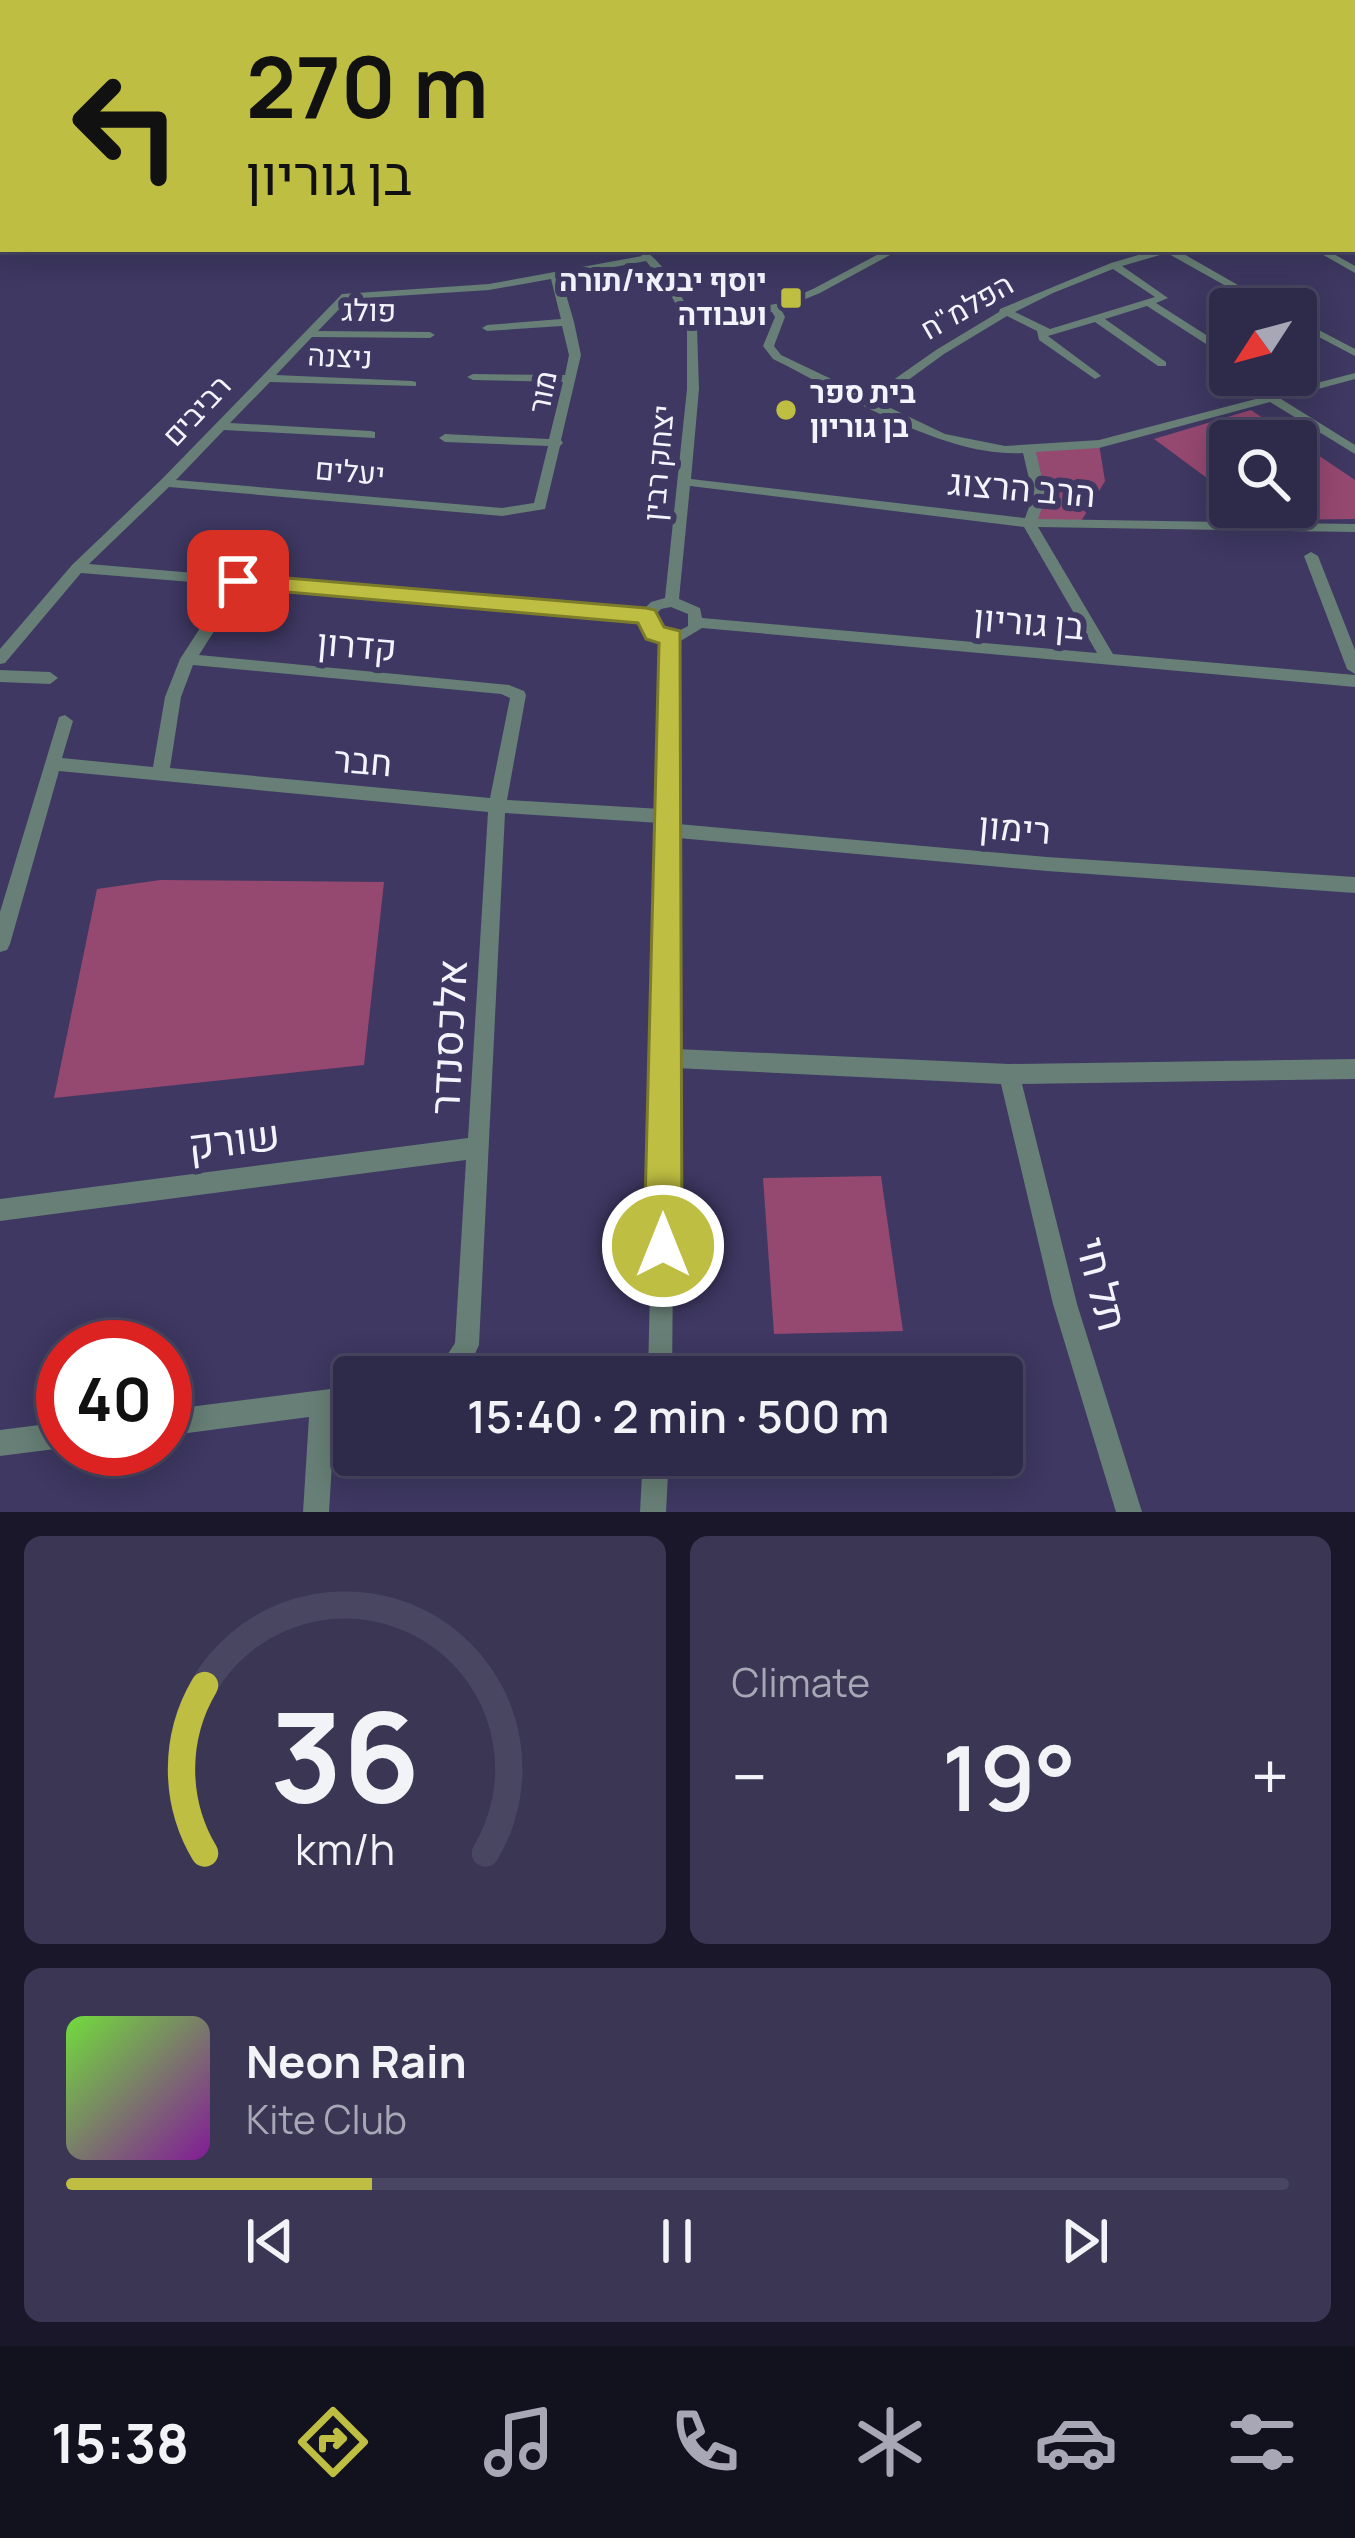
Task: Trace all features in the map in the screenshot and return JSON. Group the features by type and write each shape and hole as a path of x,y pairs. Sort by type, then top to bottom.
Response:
{"street":[{"path":"642,252 684,310"},
{"path":"696,324 701,309 675,315 696,324 775,308 890,252"},
{"name":"הפלמ\"ח","path":"870,402 929,357 1004,311 1077,276 1158,252"},
{"path":"1173,252 1238,288"},
{"path":"1323,252 1355,270"},
{"path":"555,275 649,258"},
{"path":"1004,311 1042,332 1150,304 1163,294 1114,265"},
{"name":"רביבים","path":"0,659 77,568 166,483 340,300 356,293 467,289 555,275"},
{"name":"מור","path":"529,511 545,498 574,355 555,275"},
{"path":"1150,304 1209,342"},
{"path":"775,308 780,317 768,346 771,352 958,443 1029,450 1099,444 1355,376"},
{"path":"1097,319 1162,364"},
{"path":"487,328 568,322"},
{"name":"יצחק רבין","path":"672,602 696,324"},
{"path":"1042,332 1043,338 1095,376"},
{"path":"1317,332 1355,353"},
{"name":"פולג","path":"307,334 430,335"},
{"path":"473,377 571,379"},
{"name":"ניצנה","path":"266,378 412,384"},
{"path":"1270,397 1355,450"},
{"path":"220,426 371,435"},
{"path":"445,438 557,443"},
{"path":"1029,450 1042,493 1041,507 1029,523 1109,660"},
{"name":"הרב הרצוג","path":"685,482 1029,523 1355,528"},
{"name":"יעלים","path":"166,483 529,511"},
{"path":"1311,556 1354,680"},
{"path":"77,568 646,616"},
{"path":"160,776 173,697 188,659 238,581"},
{"path":"672,602 694,611 698,623 686,635 672,637 655,633 646,616 656,605 672,602"},
{"name":"בן גוריון","path":"698,623 1354,680"},
{"path":"660,1356 672,637"},
{"name":"קדרון","path":"188,659 503,688 518,695"},
{"path":"0,676 50,678"},
{"name":"אלכסנדר","path":"461,1356 467,1345 497,806 518,695"},
{"path":"0,944 65,721"},
{"name":"חבר","path":"54,764 669,823"},
{"name":"רימון","path":"669,823 1047,864 1355,885"},
{"path":"664,1058 1010,1074 1355,1069"},
{"name":"תל חי","path":"1010,1074 1065,1304 1129,1512"},
{"name":"שורק","path":"0,1210 478,1148"},
{"path":"192,1420 333,1402"},
{"path":"316,1512 323,1403"},
{"path":"0,1443 36,1438"},
{"path":"653,1512 655,1476"}],"shaded area":[{"path":"1251,410 1266,420 1218,420"},
{"path":"1209,423 1209,480 1154,439"},
{"path":"1099,444 1105,481 1079,525 1029,523 1041,507 1029,450"},
{"path":"1317,454 1355,480 1355,519 1317,519"},
{"path":"160,880 384,882 364,1065 54,1098 97,889"},
{"path":"881,1176 903,1331 774,1334 763,1178"}],"place":[{"name":"יוסף יבנאי/תורה ועבודה","path":"791,298"},
{"name":"בית ספר בן גוריון","path":"786,410"}],"route":[{"path":"238,581 646,616 655,633 672,637 663,1246"}]}
